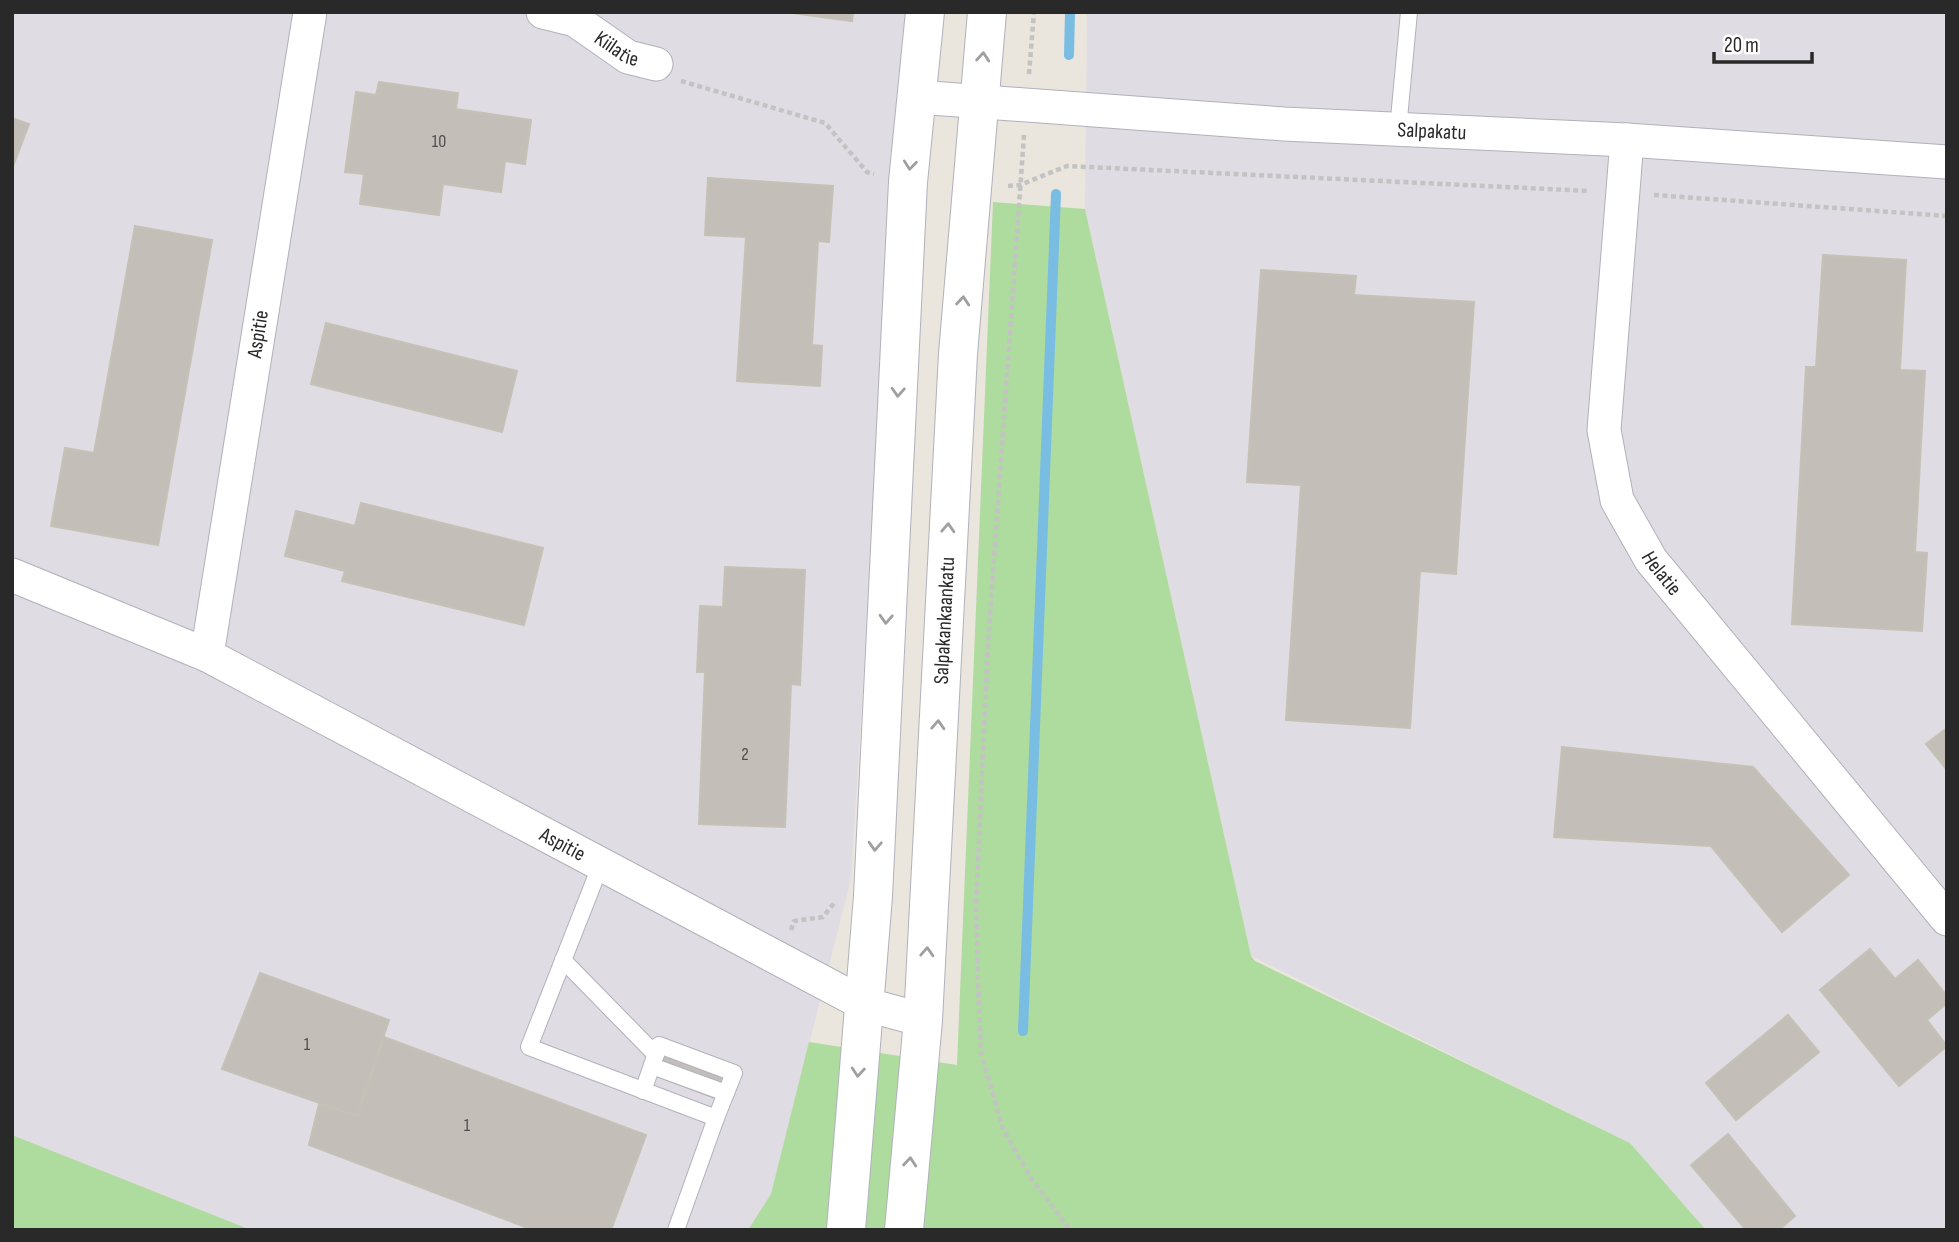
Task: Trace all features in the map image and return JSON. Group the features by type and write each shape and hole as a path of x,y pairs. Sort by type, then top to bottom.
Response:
{"main road":[{"path":"846,1230 873,897 908,182 925,12"},
{"name":"Salpakankaankatu","path":"904,1230 923,1020 958,368 987,12"}],"street":[{"name":"Aspitie","path":"207,655 310,12"},
{"name":"Kiilatie","path":"543,12 575,20 628,57 656,64"},
{"name":"Salpakatu","path":"917,97 1026,107 1398,130 1627,139 1947,162"},
{"name":"Helatie","path":"1627,139 1604,430 1617,500 1651,560 1947,919"},
{"name":"Aspitie","path":"12,575 207,655 864,1004 923,1020"}],"lane":[{"path":"1398,130 1409,12"},
{"path":"601,864 529,1047 716,1118"},
{"path":"563,960 654,1060 726,1094"},
{"path":"643,1091 659,1045 734,1073 676,1230"}],"path":[{"path":"1034,12 987,657 976,904 981,1053 1003,1129 1031,1178 1070,1230"},
{"path":"656,64 684,83 825,123 867,172 908,182"},
{"path":"972,186 1020,185 1067,166 1621,192 1947,216"}],"shaded area":[{"path":"12,12 907,12 899,97 851,879 771,1194 748,1230 251,1230 12,1135"},
{"path":"1087,12 1947,12 1947,1230 1706,1230 1630,1143 1251,956 1085,209"}],"green space":[{"path":"993,202 1085,209 1251,956 1255,961 1630,1143 1706,1230 748,1230 771,1194 809,1042 957,1065"},
{"path":"12,1135 251,1230 12,1230"}],"building":[{"path":"785,12 853,12 852,21"},
{"path":"379,82 458,93 456,109 531,120 525,164 505,161 501,192 443,184 439,215 360,204 364,174 345,172 356,92 376,95"},
{"path":"12,118 29,124 12,169"},
{"path":"708,178 833,186 829,242 818,241 812,345 822,346 820,386 737,381 746,237 705,235"},
{"path":"135,226 212,240 158,545 51,526 65,448 94,453"},
{"path":"1823,255 1906,260 1900,370 1925,371 1915,552 1927,553 1922,631 1792,624 1806,367 1816,367"},
{"path":"1261,270 1356,276 1354,295 1474,302 1456,574 1420,571 1410,728 1286,720 1301,485 1247,482"},
{"path":"326,323 517,371 502,432 311,384"},
{"path":"361,503 543,548 524,625 342,581 345,571 285,556 296,511 355,526"},
{"path":"725,567 805,570 800,685 791,684 785,827 699,824 705,672 697,672 700,606 723,607"},
{"path":"1947,728 1947,770 1926,744"},
{"path":"1562,747 1753,767 1849,875 1782,932 1711,846 1554,837"},
{"path":"1870,949 1895,979 1918,960 1947,996 1947,1003 1927,1020 1947,1046 1899,1086 1820,990"},
{"path":"260,973 389,1020 357,1116 222,1069"},
{"path":"1788,1015 1819,1052 1736,1120 1706,1083"},
{"path":"384,1037 646,1135 611,1230 533,1230 309,1145 319,1104 357,1116"},
{"path":"667,1041 729,1064 717,1099 654,1075"},
{"path":"1728,1134 1795,1216 1779,1230 1746,1230 1691,1165"}],"waterway":[{"path":"1069,55 1070,12"},
{"path":"1023,1031 1056,194"}]}
